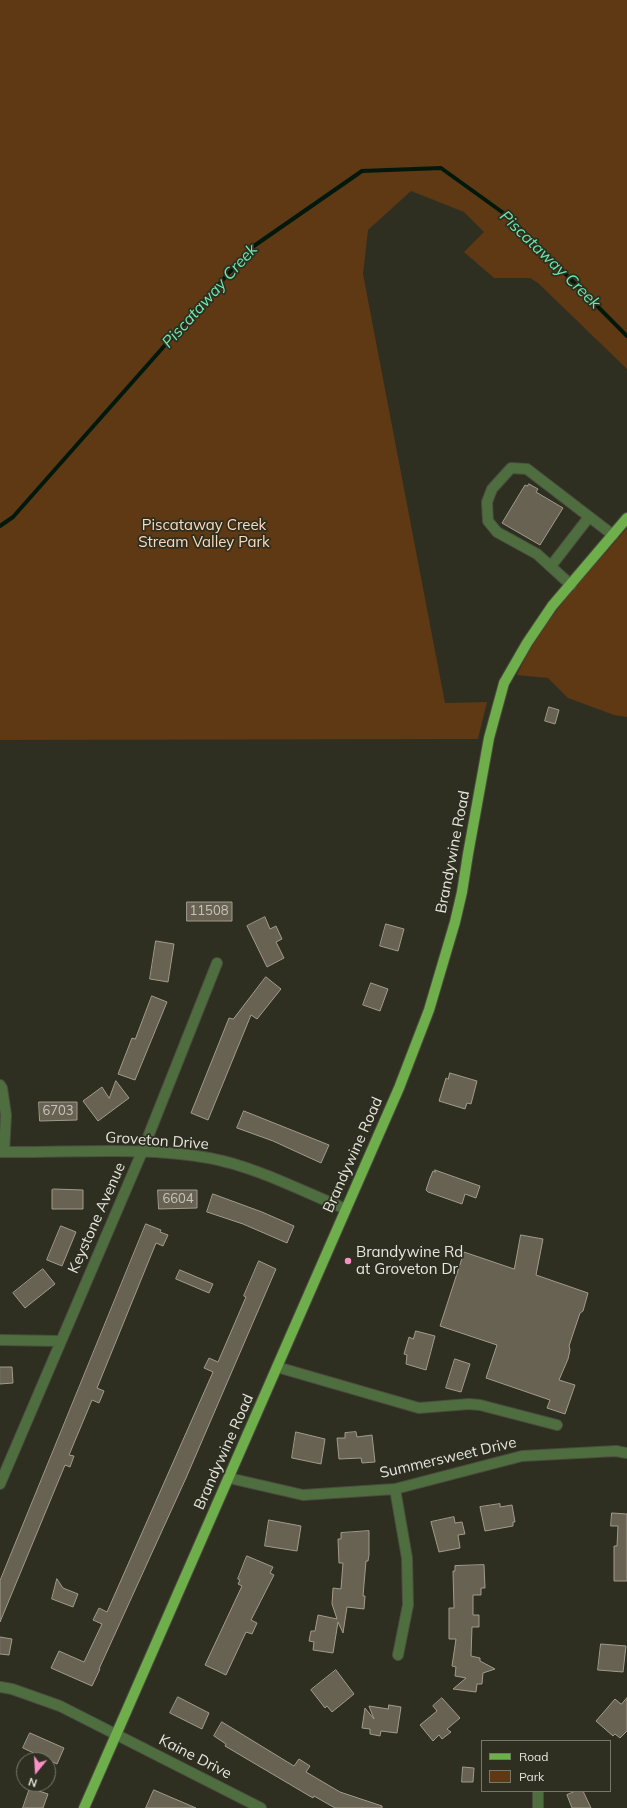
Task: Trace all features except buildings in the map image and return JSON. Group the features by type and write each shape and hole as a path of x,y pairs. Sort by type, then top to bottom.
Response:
{"main road":[{"name":"Brandywine Road","path":"84,1808 399,1088 429,1010 455,922 462,892 489,738 504,683 527,643 552,606 627,518"}],"street":[{"path":"571,585 537,554 497,532 488,521 487,502 492,489 511,468 527,469 613,535"},
{"path":"551,566 589,517"},
{"name":"Keystone Avenue","path":"0,1484 142,1152 217,963"},
{"name":"Groveton Drive","path":"0,1085 2,1088 6,1115 2,1152 142,1152 210,1158 244,1168 346,1209"},
{"path":"0,1340 60,1341"},
{"path":"277,1367 419,1408 469,1404 480,1405 557,1425"},
{"name":"Summersweet Drive","path":"229,1478 304,1495 394,1489 522,1456 616,1451 627,1453"},
{"path":"394,1489 407,1566 408,1605 398,1655"},
{"name":"Kaine Drive","path":"0,1687 12,1689 60,1706 261,1808"},
{"path":"538,1792 538,1808"}],"green space":[{"name":"Piscataway Creek Stream Valley Park","path":"0,0 627,0 627,369 538,283 530,278 494,278 464,252 484,232 464,212 411,191 368,230 363,274 445,703 487,702 478,739 0,740"},
{"path":"627,528 627,717 614,715 568,698 548,678 517,675 528,654 553,616 581,580"}],"waterway":[{"name":"Piscataway Creek","path":"0,526 13,517 251,248 362,171 441,168 509,217 627,336"}],"place":[{"name":"Brandywine Rd at Groveton Dr","path":"348,1261"}]}
